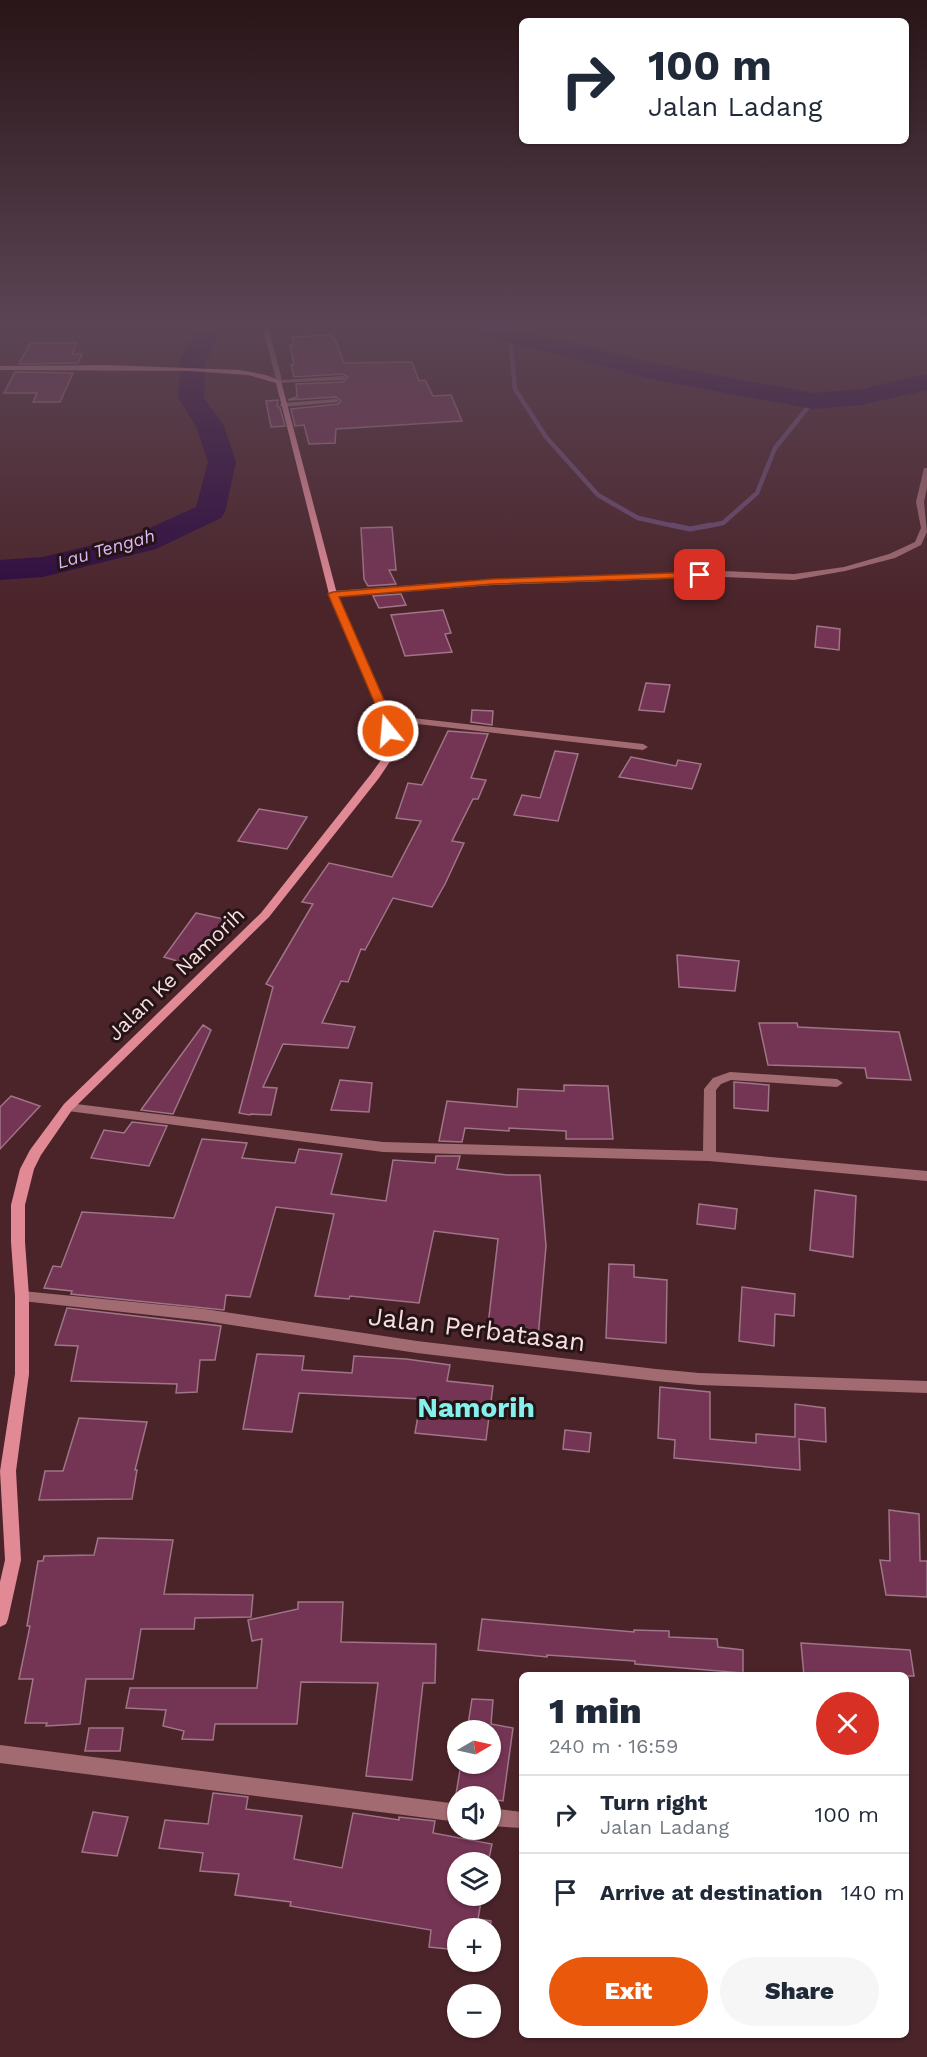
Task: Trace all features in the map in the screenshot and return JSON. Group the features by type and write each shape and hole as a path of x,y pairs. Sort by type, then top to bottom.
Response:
{"street":[{"name":"Jalan Ke Namorih","path":"0,1619 13,1560 4,1472 22,1374 22,1296 18,1242 21,1188 35,1153 68,1107 265,915 386,760 390,744 386,718 333,594 286,415"},
{"path":"333,594 493,582 724,574 794,577 845,569 892,556 918,543 925,528 920,502 927,470"},
{"path":"386,718 643,747"},
{"path":"709,1156 710,1089 717,1081 730,1076 837,1083"},
{"path":"68,1107 383,1147 709,1156 927,1176"},
{"name":"Jalan Perbatasan","path":"22,1296 205,1315 417,1347 699,1380 927,1387"},
{"path":"0,1754 447,1812"},
{"path":"501,1818 519,1820"}],"building":[{"path":"269,415 282,415 285,426 271,427"},
{"path":"292,415 459,415 462,421 336,429 335,443 309,444 304,425 295,426"},
{"path":"392,527 396,570 389,570 396,584 368,586 364,579 361,528"},
{"path":"401,594 406,605 379,608 373,596"},
{"path":"443,610 451,633 445,634 452,652 405,656 391,615"},
{"path":"817,626 840,629 839,650 815,647"},
{"path":"646,683 670,685 664,712 639,710"},
{"path":"472,710 493,711 492,725 471,722"},
{"path":"448,731 488,734 471,778 486,780 478,799 473,799 452,841 464,843 445,884 432,907 393,898 365,950 361,949 348,982 341,981 322,1023 355,1027 348,1048 283,1044 263,1087 277,1088 271,1115 239,1113 273,987 266,984 313,904 302,902 329,863 392,877 421,821 396,818 408,783 422,785"},
{"path":"555,751 578,754 558,821 514,815 522,795 540,798"},
{"path":"631,757 676,766 678,760 701,764 692,789 619,777"},
{"path":"259,809 307,817 287,849 238,841"},
{"path":"196,913 228,920 203,953 197,951 187,964 164,957"},
{"path":"677,955 739,961 735,991 679,987"},
{"path":"759,1023 797,1023 798,1027 899,1032 911,1080 867,1078 865,1068 768,1065"},
{"path":"203,1025 211,1030 173,1114 141,1110"},
{"path":"340,1080 372,1083 369,1112 331,1110"},
{"path":"734,1082 769,1085 768,1111 734,1108"},
{"path":"564,1085 608,1086 613,1139 566,1139 566,1131 465,1128 462,1142 439,1141 447,1101 517,1107 518,1089 564,1091"},
{"path":"11,1096 40,1106 0,1149 0,1107"},
{"path":"132,1122 167,1126 149,1166 91,1158 104,1130 124,1133"},
{"path":"202,1139 247,1143 242,1158 295,1163 299,1149 342,1154 331,1194 386,1201 393,1160 435,1163 436,1156 460,1156 457,1169 507,1175 540,1175 546,1246 538,1338 487,1334 498,1239 434,1231 419,1303 350,1296 349,1299 315,1296 334,1214 276,1207 250,1297 226,1295 224,1310 71,1294 72,1291 44,1288 53,1266 61,1267 82,1212 174,1218"},
{"path":"815,1190 856,1196 853,1257 810,1250"},
{"path":"699,1204 737,1209 735,1229 697,1224"},
{"path":"609,1264 634,1265 634,1277 667,1280 666,1343 606,1338"},
{"path":"742,1287 795,1294 794,1316 775,1314 774,1346 739,1341"},
{"path":"67,1308 221,1326 215,1360 200,1360 197,1392 176,1393 177,1384 71,1381 78,1346 55,1345"},
{"path":"257,1354 304,1356 302,1370 352,1373 354,1356 406,1359 450,1365 447,1381 493,1386 486,1440 415,1433 421,1399 299,1393 292,1432 243,1429"},
{"path":"660,1387 710,1392 710,1439 756,1443 756,1434 795,1437 795,1404 825,1408 826,1442 799,1439 800,1470 674,1458 675,1440 658,1438"},
{"path":"79,1418 147,1422 135,1470 137,1470 132,1499 39,1500 45,1471 63,1471"},
{"path":"565,1430 591,1433 589,1452 563,1449"},
{"path":"889,1510 919,1514 920,1561 927,1561 927,1597 886,1595 880,1560 890,1561"},
{"path":"98,1538 173,1540 164,1594 253,1595 251,1617 195,1618 194,1629 141,1629 133,1679 86,1679 80,1724 46,1726 47,1723 25,1723 33,1679 19,1679 30,1626 27,1626 38,1561 43,1561 44,1556 94,1555"},
{"path":"298,1602 343,1602 341,1642 436,1644 435,1683 423,1683 412,1780 366,1776 378,1683 301,1682 297,1724 215,1724 213,1740 182,1739 184,1731 163,1726 166,1710 126,1708 130,1688 257,1688 262,1639 252,1641 248,1620 298,1609"},
{"path":"482,1619 634,1632 634,1630 669,1631 669,1637 717,1639 718,1647 743,1650 743,1672 635,1664 635,1661 547,1655 547,1657 478,1650"},
{"path":"801,1643 910,1650 914,1676 909,1676 909,1672 804,1672"},
{"path":"472,1699 493,1700 491,1720 469,1720"},
{"path":"501,1726 513,1728 503,1801 501,1801 501,1786 457,1786 459,1774 501,1774"},
{"path":"89,1728 123,1728 120,1751 85,1751"},
{"path":"213,1793 248,1797 246,1809 302,1816 294,1859 342,1868 353,1813 399,1820 399,1817 435,1821 433,1833 447,1836 447,1840 471,1840 492,1844 490,1852 447,1852 447,1906 480,1906 478,1918 447,1918 447,1949 429,1947 431,1930 290,1906 291,1902 235,1895 239,1874 200,1871 203,1853 159,1848 165,1820 208,1824"},
{"path":"93,1812 128,1817 117,1856 82,1852"}],"waterway":[{"name":"Lau Tengah","path":"0,570 43,567 145,542 210,512 222,462 210,426 203,415"},
{"path":"532,415 546,437 598,495 638,518 679,527"},
{"path":"703,527 723,523 757,493 775,448 802,415"},
{"path":"672,525 690,529 711,525"}],"district":[{"name":"Namorih","path":"476,1407"}],"route":[{"path":"388,731 386,718 333,594 493,582 700,575"}]}
